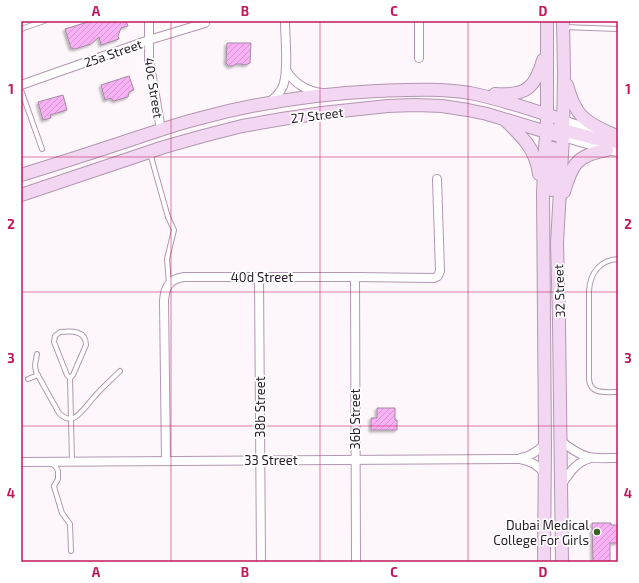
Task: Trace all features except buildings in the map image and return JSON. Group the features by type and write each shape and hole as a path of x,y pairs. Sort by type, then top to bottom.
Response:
{"street":[{"name":"40c Street","path":"149,21 149,60 161,130"},
{"path":"267,103 277,95 284,82 286,70 285,21"},
{"path":"419,21 419,58"},
{"path":"546,22 550,32 552,47 555,126 552,151 552,195 553,219 557,243"},
{"name":"32 Street","path":"546,22 555,126 559,210 557,243 560,321 562,562"},
{"name":"25a Street","path":"21,86 148,40 205,23"},
{"name":"32 Street","path":"544,562 545,444 542,193 564,73 563,24"},
{"path":"469,93 508,95 516,94 525,90 532,85 540,72 547,47"},
{"path":"286,70 301,86 316,92 331,94"},
{"path":"564,73 570,96 577,111 587,122 616,137"},
{"name":"27 Street","path":"21,175 196,119 232,110 267,103 331,94 361,92 420,90 449,91 488,97 613,151"},
{"path":"442,106 459,103 477,104 593,138 616,137"},
{"name":"27 Street","path":"21,195 203,136 242,126 322,113 388,106 442,106 468,110 504,119 555,126"},
{"path":"504,119 524,138 535,157 538,166 542,193"},
{"path":"559,210 569,176 575,164 587,155 595,152 613,151"},
{"name":"40d Street","path":"169,284 173,280 184,277 259,276 434,278 438,276 440,271 437,179"},
{"name":"38b Street","path":"259,276 261,562"},
{"name":"36b Street","path":"355,277 356,562"},
{"path":"166,461 164,301 166,289 169,284"},
{"path":"561,441 581,455 593,458"},
{"name":"33 Street","path":"520,458 534,453 545,444"},
{"name":"33 Street","path":"21,462 520,458 534,463 545,474"},
{"path":"562,484 574,468 585,459 618,458"}],"lane":[{"path":"21,29 44,21"},
{"path":"563,24 618,29"},
{"path":"21,90 42,148"},
{"path":"150,152 168,217 174,230 167,259 169,284"},
{"path":"618,259 610,260 600,265 590,283 589,379 590,386 595,390 602,392 618,392"},
{"path":"70,378 66,375 54,342 56,336 60,332 79,332 84,336 86,342 73,375 70,378 72,461"},
{"path":"37,354 35,365 38,375 59,413 66,418 71,419 76,416 120,371"},
{"path":"28,379 38,375"},
{"path":"50,462 58,470 58,479 54,488 62,513 68,519 70,524 71,552"}],"place":[{"name":"Dubai Medical College For Girls","path":"597,532"}]}
